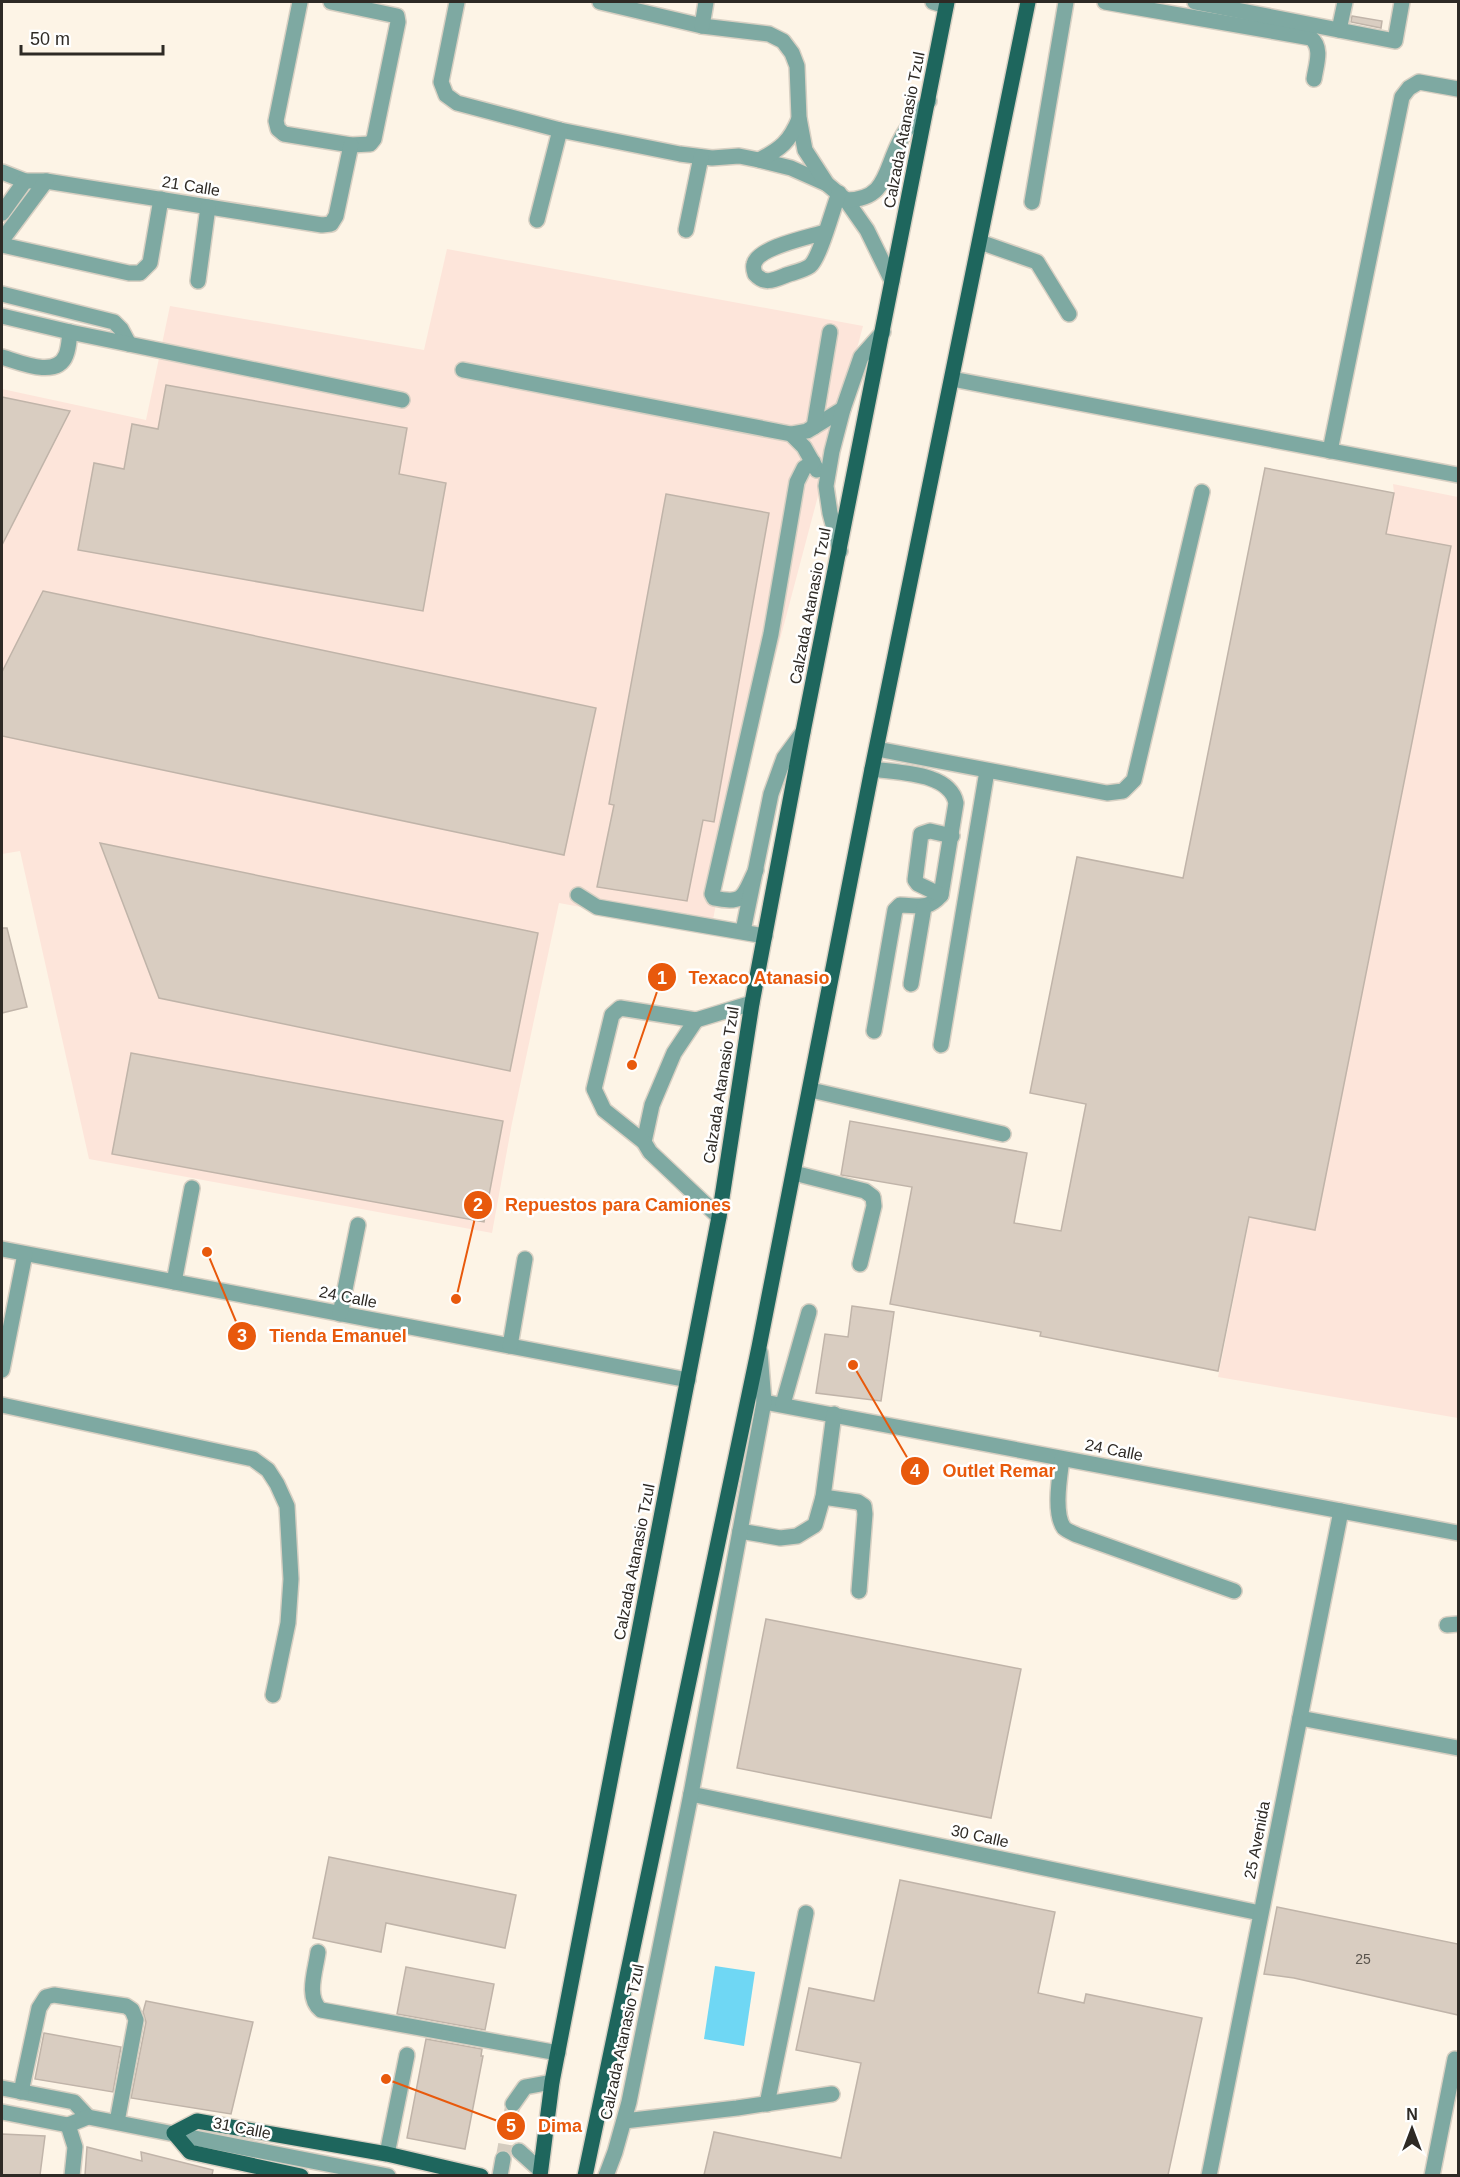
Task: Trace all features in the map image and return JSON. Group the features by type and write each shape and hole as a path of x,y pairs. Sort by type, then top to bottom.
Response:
{"main road":[{"name":"Calzada Atanasio Tzul","path":"585,2175 759,1347 872,769 1028,2"},
{"name":"Calzada Atanasio Tzul","path":"540,2173 552,2082 719,1217 752,1003 803,732 929,100 942,3"},
{"path":"301,2175 190,2152 174,2133 197,2121 387,2154 481,2175"}],"street":[{"path":"300,2 276,121 278,129 284,134 351,146 370,144 374,139 398,22 397,16 330,2"},
{"path":"457,2 441,74 442,88 446,95 457,103 560,130 701,158 739,156 759,160 791,168 838,192 861,200 878,189 901,138 929,100"},
{"path":"600,2 702,26 769,33 783,41 792,53 796,66 799,118 806,150 878,249 892,281"},
{"path":"702,26 706,2"},
{"path":"1032,202 1066,2"},
{"path":"1104,2 1311,38 1316,42 1318,49 1314,79"},
{"path":"1195,2 1241,6 1395,41 1402,2"},
{"path":"1339,30 1345,2"},
{"path":"1330,451 1401,97 1408,88 1419,82 1458,89"},
{"path":"759,160 771,154 792,136 799,118"},
{"path":"537,220 560,130"},
{"name":"21 Calle","path":"25,181 46,181 322,225 331,224 336,216 351,146"},
{"path":"686,230 701,158"},
{"path":"2,172 25,181 2,213"},
{"path":"2,240 46,181"},
{"path":"825,232 838,192"},
{"path":"2,245 129,273 140,273 150,263 161,199"},
{"path":"198,281 208,207"},
{"path":"980,242 1037,262 1069,314"},
{"path":"2,294 114,322 121,328 129,344"},
{"path":"2,316 402,400"},
{"path":"2,357 46,369 56,366 66,357 70,332"},
{"path":"814,427 830,332"},
{"path":"826,486 843,409 861,357 883,332"},
{"path":"463,370 791,434 807,431 843,409"},
{"path":"952,379 1458,474"},
{"path":"791,434 804,447 826,486 840,552"},
{"path":"756,870 742,897 736,901 729,902 714,898 712,894 771,634 796,482 804,468 813,462"},
{"path":"877,749 1107,793 1123,791 1134,780 1202,492"},
{"path":"743,931 771,794 784,758 803,732"},
{"path":"872,769 937,779 955,796 956,803 941,895 936,901 924,907 900,905 896,910 874,1031"},
{"path":"941,1045 987,771"},
{"path":"941,895 918,884 915,880 921,834 930,831 952,836"},
{"path":"578,895 597,907 765,936"},
{"path":"911,984 924,907"},
{"path":"719,1217 650,1152 644,1142 604,1110 594,1089 612,1015 620,1008 696,1020 752,1003"},
{"path":"644,1142 652,1105 674,1053 696,1020"},
{"path":"811,1090 1003,1134"},
{"path":"794,1173 866,1191 873,1197 874,1206 860,1264"},
{"path":"174,1282 192,1188"},
{"path":"340,1314 358,1225"},
{"name":"24 Calle","path":"2,1249 687,1380"},
{"path":"2,1370 25,1254"},
{"path":"510,1346 525,1259"},
{"path":"783,1404 809,1312"},
{"name":"Calzada Atanasio Tzul","path":"606,2175 624,2121 692,1794 764,1402 759,1347"},
{"name":"24 Calle","path":"764,1402 1458,1533"},
{"path":"2,1405 253,1459 268,1470 287,1506 291,1579 288,1623 273,1695"},
{"path":"740,1531 780,1538 797,1536 815,1525 823,1497 834,1414"},
{"path":"1062,1459 1058,1490 1060,1516 1064,1528 1077,1535 1234,1591"},
{"path":"823,1497 858,1502 864,1506 859,1591"},
{"name":"25 Avenida","path":"1209,2175 1341,1511"},
{"path":"1299,1718 1458,1748"},
{"name":"30 Calle","path":"692,1794 1260,1913"},
{"path":"767,2104 806,1913"},
{"path":"318,1952 312,1995 316,2006 321,2010 558,2053"},
{"path":"21,2092 39,2008 46,1997 54,1995 126,2006 132,2010 136,2020 117,2122"},
{"path":"387,2154 407,2055"},
{"path":"1432,2175 1455,2059 1458,2060"},
{"path":"513,2104 525,2087 552,2082"},
{"name":"31 Calle","path":"2,2088 74,2103 88,2117 388,2175"},
{"path":"624,2121 832,2094"},
{"path":"2,2112 68,2126 88,2117"},
{"path":"68,2126 75,2147 72,2175"},
{"path":"519,2151 540,2173"},
{"path":"500,2175 503,2159"},
{"path":"612,2159 613,2175"}],"shaded area":[{"path":"447,249 863,326 729,832 711,931 559,903 512,1123 492,1233 89,1159 20,851 2,854 2,389 146,420 170,306 424,350"},
{"path":"1393,484 1458,497 1458,1418 1218,1377 1394,493"}],"water":[{"path":"715,1966 755,1972 744,2046 704,2039"}],"building":[{"path":"1352,16 1382,21 1381,28 1351,22"},
{"path":"166,385 407,428 399,474 446,483 423,611 78,550 94,463 124,469 132,424 158,429"},
{"path":"2,397 70,411 2,545"},
{"path":"1265,468 1394,493 1386,534 1451,546 1315,1230 1249,1217 1218,1371 1040,1336 1041,1332 890,1304 912,1187 841,1175 850,1121 1027,1153 1014,1223 1061,1231 1086,1104 1030,1093 1077,857 1183,878"},
{"path":"666,494 769,513 714,822 703,820 687,901 597,887 614,805 609,804"},
{"path":"43,591 596,708 564,855 2,736 2,672"},
{"path":"100,843 538,933 510,1071 159,998"},
{"path":"2,928 7,928 27,1007 2,1013"},
{"path":"131,1053 503,1121 484,1222 112,1154"},
{"path":"852,1306 894,1312 881,1401 816,1393 825,1334 848,1337"},
{"path":"766,1619 1021,1669 991,1818 737,1768"},
{"path":"329,1857 516,1895 505,1948 386,1923 381,1952 313,1938"},
{"path":"900,1880 1055,1912 1038,1993 1084,2003 1086,1994 1202,2018 1168,2175 704,2175 714,2132 841,2158 861,2063 796,2050 809,1988 874,2001"},
{"path":"1277,1907 1458,1944 1458,2015 1294,1978 1264,1974"},
{"path":"406,1967 494,1984 485,2030 397,2014"},
{"path":"146,2001 253,2022 231,2114 131,2098 146,2022 143,2012"},
{"path":"44,2033 121,2047 113,2092 35,2079"},
{"path":"426,2039 482,2049 481,2056 483,2056 465,2149 407,2138"},
{"path":"2,2134 45,2136 40,2175 2,2175"},
{"path":"87,2147 142,2161 141,2152 213,2170 212,2175 85,2175"}],"tunnel":[{"path":"503,2159 513,2104"}],"place":[{"name":"Texaco Atanasio","path":"632,1065"},
{"name":"Tienda Emanuel","path":"207,1252"},
{"name":"Repuestos para Camiones","path":"456,1299"},
{"name":"Outlet Remar","path":"853,1365"},
{"name":"Dima","path":"386,2079"}]}
